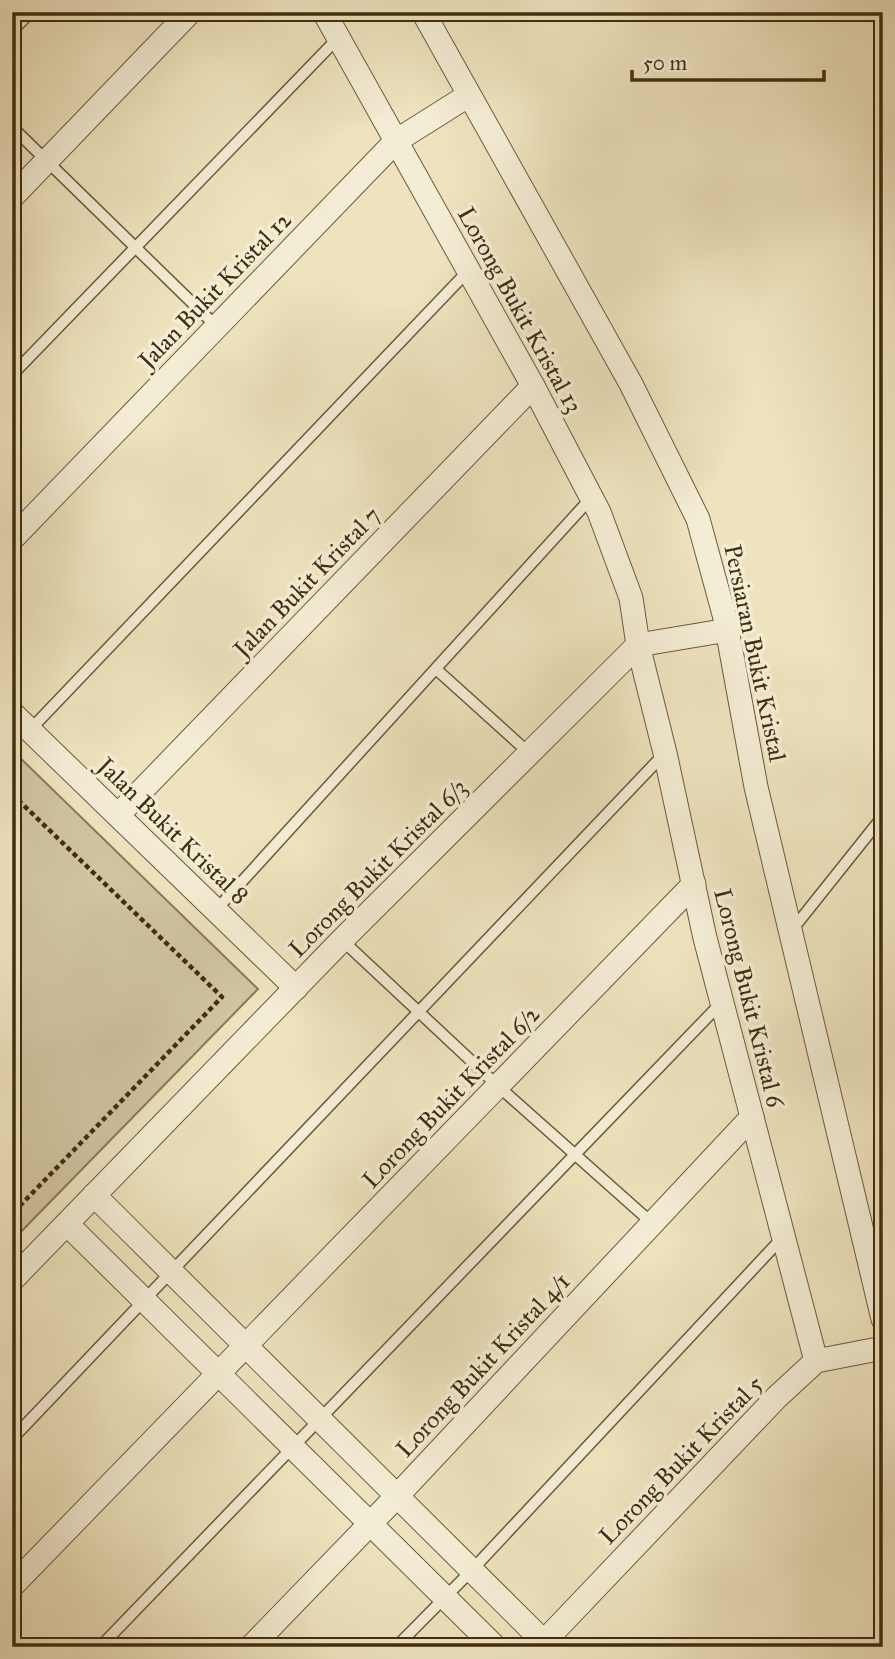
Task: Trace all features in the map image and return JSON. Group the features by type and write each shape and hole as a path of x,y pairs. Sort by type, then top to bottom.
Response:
{"street":[{"path":"12,197 190,12"},
{"name":"Lorong Bukit Kristal 13","path":"324,12 469,269 592,498 631,598 638,645"},
{"name":"Persiaran Bukit Kristal","path":"423,12 631,384 698,519 728,630 756,787 883,1319"},
{"name":"Jalan Bukit Kristal 12","path":"12,538 396,141 469,95"},
{"name":"Jalan Bukit Kristal 7","path":"118,815 533,386"},
{"path":"638,645 728,630"},
{"name":"Lorong Bukit Kristal 6/3","path":"12,1280 342,940 638,645"},
{"name":"Lorong Bukit Kristal 6","path":"638,645 722,1002 816,1361"},
{"name":"Jalan Bukit Kristal 8","path":"12,713 296,988"},
{"name":"Lorong Bukit Kristal 6/2","path":"12,1586 694,884"},
{"name":"Lorong Bukit Kristal 4/1","path":"251,1647 397,1496 752,1117"},
{"path":"94,1195 472,1570 541,1644"},
{"path":"67,1224 495,1647"},
{"path":"816,1361 883,1348"},
{"name":"Lorong Bukit Kristal 5","path":"541,1644 777,1396 816,1361"}],"lane":[{"path":"12,31 31,12"},
{"path":"12,375 338,38"},
{"path":"12,127 217,327"},
{"path":"30,730 469,269"},
{"path":"216,910 592,498"},
{"path":"436,668 529,753"},
{"path":"12,1439 665,753"},
{"path":"790,932 883,816"},
{"path":"342,940 498,1086 652,1223"},
{"path":"100,1647 722,1002"},
{"path":"396,1647 444,1595 472,1570 783,1237"}],"path":[{"path":"12,794 222,997 12,1214"}],"shaded area":[{"path":"12,750 258,989 12,1241"}]}
